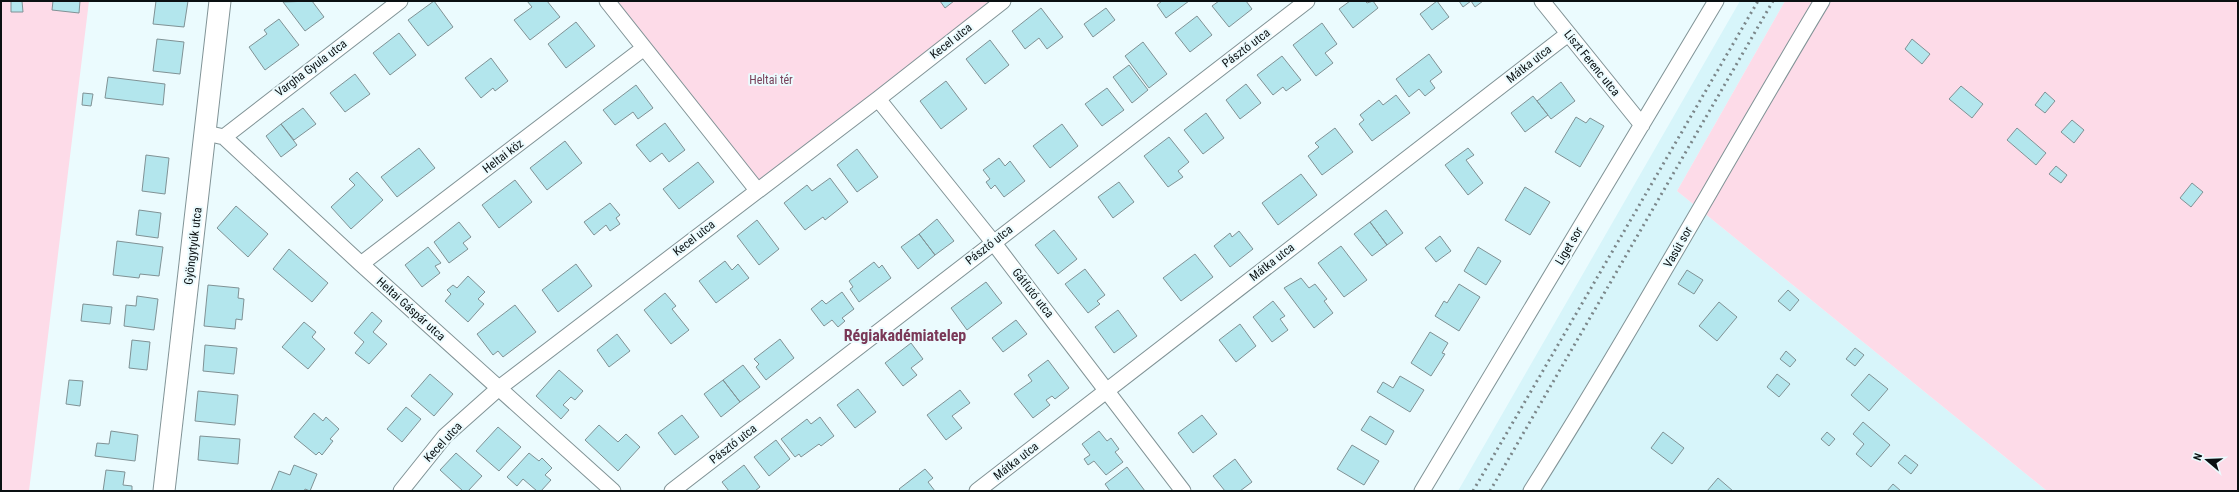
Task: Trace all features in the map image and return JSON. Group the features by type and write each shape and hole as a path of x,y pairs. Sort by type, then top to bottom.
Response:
{"street":[{"name":"Gyöngytyúk utca","path":"164,491 215,135 220,1"},
{"name":"Vargha Gyula utca","path":"215,135 400,1"},
{"path":"607,1 757,190"},
{"name":"Kecel utca","path":"401,491 445,436 499,388 878,99 1003,1"},
{"name":"Pásztó utca","path":"672,491 1307,1"},
{"name":"Liszt Ferenc utca","path":"1542,1 1642,125"},
{"name":"Liget sor","path":"1422,491 1716,1"},
{"name":"Vasút sor","path":"1531,491 1599,384 1765,95 1822,1"},
{"name":"Mátka utca","path":"977,491 1568,34"},
{"name":"Heltai köz","path":"361,264 644,48"},
{"name":"Gátfutó utca","path":"878,99 993,242 1184,491"},
{"name":"Heltai Gáspár utca","path":"215,135 614,491"}],"shaded area":[{"path":"1740,1 1785,1 1677,191 2047,491 1458,491"}],"green space":[{"path":"1,1 89,1 29,491 1,491"},
{"name":"Heltai tér","path":"607,1 1003,1 757,190"},
{"path":"1785,1 2238,1 2238,491 2047,491 1677,191"}],"building":[{"path":"11,1 22,1 23,12 11,12"},
{"path":"53,1 80,1 79,13 52,10"},
{"path":"156,1 188,1 184,27 153,24"},
{"path":"312,1 324,17 305,31 283,2"},
{"path":"434,1 453,27 428,46 408,20"},
{"path":"527,1 547,1 560,17 530,40 514,20 532,7"},
{"path":"940,1 954,1 945,8"},
{"path":"1162,1 1189,1 1166,18 1157,5"},
{"path":"1219,1 1246,1 1252,9 1229,27 1212,6"},
{"path":"1350,1 1365,1 1367,3 1373,1 1378,8 1353,28 1339,9"},
{"path":"1437,1 1449,17 1432,30 1420,14"},
{"path":"1459,1 1471,1 1463,7"},
{"path":"1471,1 1483,1 1475,7"},
{"path":"1041,8 1063,37 1047,49 1039,38 1025,49 1012,31"},
{"path":"1106,8 1115,20 1093,37 1084,24"},
{"path":"1197,16 1212,35 1190,52 1175,33"},
{"path":"279,19 299,45 265,70 249,47 267,34 264,30"},
{"path":"576,22 595,46 566,68 548,44"},
{"path":"1322,23 1337,44 1325,53 1333,63 1316,76 1293,45"},
{"path":"399,33 416,55 390,75 373,53"},
{"path":"157,39 184,42 180,74 153,71"},
{"path":"1912,39 1930,54 1922,64 1905,49"},
{"path":"990,40 1009,65 985,84 966,59"},
{"path":"1143,42 1167,74 1149,88 1125,56"},
{"path":"1429,54 1442,72 1430,81 1435,88 1425,96 1419,89 1409,97 1396,79"},
{"path":"1282,56 1301,80 1286,91 1283,87 1273,95 1257,75"},
{"path":"491,58 508,81 495,91 493,88 481,98 465,78"},
{"path":"1129,65 1148,90 1132,103 1113,77"},
{"path":"355,74 370,94 345,112 330,93"},
{"path":"108,77 165,84 163,105 105,98"},
{"path":"946,81 967,109 941,129 920,101"},
{"path":"1561,82 1575,101 1551,119 1537,101"},
{"path":"1246,84 1261,103 1240,119 1226,100"},
{"path":"636,85 653,108 638,119 633,112 615,125 603,110"},
{"path":"1961,86 1983,104 1972,118 1949,99"},
{"path":"1107,88 1124,110 1102,126 1085,104"},
{"path":"2045,92 2055,101 2045,113 2035,105"},
{"path":"83,93 93,94 91,106 82,105"},
{"path":"1396,95 1410,113 1372,141 1359,124 1364,120 1360,115 1379,100 1383,105"},
{"path":"1533,96 1548,115 1525,132 1511,113"},
{"path":"303,108 316,124 294,140 281,124"},
{"path":"1206,113 1224,138 1203,154 1184,130"},
{"path":"1576,117 1586,123 1590,118 1604,126 1580,167 1555,152"},
{"path":"2072,120 2084,130 2074,143 2061,132"},
{"path":"665,123 685,150 669,162 662,153 650,162 636,145"},
{"path":"281,124 297,145 281,157 266,136"},
{"path":"1062,124 1078,146 1050,168 1033,146"},
{"path":"1335,128 1353,152 1322,175 1308,156 1319,147 1315,143"},
{"path":"2017,128 2046,153 2036,165 2007,140"},
{"path":"1169,137 1189,162 1178,171 1183,177 1168,187 1144,156"},
{"path":"565,141 582,163 547,190 530,168"},
{"path":"419,148 435,168 397,197 381,177"},
{"path":"1468,148 1474,155 1466,160 1483,183 1468,195 1445,165"},
{"path":"857,149 878,177 857,192 837,165"},
{"path":"146,155 169,158 165,194 142,191"},
{"path":"999,158 1005,166 1010,161 1025,181 1004,197 995,185 991,189 986,182 990,179 983,170"},
{"path":"698,162 714,182 679,209 663,189"},
{"path":"2056,166 2067,175 2061,183 2049,174"},
{"path":"357,172 383,200 351,229 331,207 355,185 349,179"},
{"path":"1301,174 1317,195 1278,225 1262,203"},
{"path":"830,178 848,202 825,220 823,217 805,230 784,203 807,185 812,191"},
{"path":"515,180 532,202 499,228 482,205"},
{"path":"1119,182 1134,202 1113,218 1098,197"},
{"path":"2192,183 2203,192 2191,207 2180,198"},
{"path":"1525,187 1550,202 1530,235 1505,220"},
{"path":"610,203 620,215 616,218 620,224 610,231 606,225 594,235 584,222"},
{"path":"236,206 268,234 248,257 217,228"},
{"path":"139,210 161,213 158,238 136,235"},
{"path":"1386,210 1403,233 1387,245 1370,222"},
{"path":"937,219 954,241 935,255 919,234"},
{"path":"757,220 779,249 759,265 737,236"},
{"path":"459,222 471,237 463,243 468,249 449,263 434,242"},
{"path":"1370,222 1387,245 1372,256 1354,234"},
{"path":"1054,230 1077,259 1058,274 1035,245"},
{"path":"1239,231 1253,249 1230,267 1214,246 1230,233 1232,237"},
{"path":"919,234 935,255 918,269 901,247"},
{"path":"1440,236 1451,251 1436,262 1425,248"},
{"path":"117,241 163,247 159,276 140,274 139,278 113,275"},
{"path":"1341,246 1367,280 1344,297 1318,263"},
{"path":"428,247 441,263 435,266 440,273 422,287 405,265"},
{"path":"1478,247 1501,261 1486,285 1464,271"},
{"path":"289,249 328,283 312,302 273,269"},
{"path":"1195,254 1213,277 1181,301 1163,278"},
{"path":"725,261 732,270 738,264 749,278 716,303 699,281"},
{"path":"874,262 879,268 882,265 891,278 859,302 850,289 853,287 849,281"},
{"path":"576,264 592,286 558,312 542,290"},
{"path":"1085,269 1105,295 1097,301 1100,304 1088,313 1065,284"},
{"path":"1687,270 1703,280 1694,294 1678,284"},
{"path":"468,276 485,292 478,299 484,304 468,322 445,301 451,294 447,290 453,285 457,288"},
{"path":"1301,278 1309,288 1315,284 1327,299 1324,301 1333,313 1314,328 1284,288"},
{"path":"986,282 1002,303 967,330 951,308"},
{"path":"1459,284 1480,297 1459,331 1435,316 1444,301 1447,303"},
{"path":"208,285 239,288 238,298 244,299 242,320 236,319 235,329 204,326"},
{"path":"1788,290 1799,300 1790,311 1778,301"},
{"path":"842,292 854,309 842,318 845,321 838,327 832,320 824,326 811,309 822,300 826,304"},
{"path":"665,293 676,306 672,309 689,330 671,344 644,310"},
{"path":"137,296 158,299 154,330 124,326 126,305 136,306"},
{"path":"1273,301 1285,316 1280,319 1288,330 1272,342 1253,317"},
{"path":"1719,302 1737,317 1717,341 1699,326"},
{"path":"83,304 112,307 110,324 81,321"},
{"path":"515,305 536,332 503,357 498,351 493,355 477,334"},
{"path":"1118,310 1137,336 1114,353 1095,327"},
{"path":"372,312 382,321 373,332 387,344 369,364 355,353 364,342 354,333"},
{"path":"1016,320 1027,334 1003,352 992,338"},
{"path":"304,322 316,332 312,337 325,349 308,369 282,347"},
{"path":"1240,324 1256,346 1236,362 1219,340"},
{"path":"1430,332 1448,343 1442,353 1445,354 1431,376 1411,363"},
{"path":"617,334 630,351 609,367 597,350"},
{"path":"780,339 794,358 766,380 756,367 759,364 754,359"},
{"path":"132,340 150,342 147,370 129,368"},
{"path":"911,343 923,359 911,368 917,375 903,386 885,363"},
{"path":"205,345 237,348 234,374 203,371"},
{"path":"1855,348 1864,355 1855,366 1846,359"},
{"path":"1786,351 1796,360 1790,367 1780,359"},
{"path":"1048,360 1069,388 1055,399 1052,396 1046,400 1050,405 1033,418 1014,394 1032,381 1028,375"},
{"path":"743,365 760,387 740,402 723,380"},
{"path":"559,370 583,391 575,400 571,397 563,405 569,410 561,419 536,396"},
{"path":"430,374 453,394 434,416 411,396"},
{"path":"1777,374 1790,384 1779,397 1767,387"},
{"path":"1869,374 1888,389 1869,411 1851,395"},
{"path":"1400,376 1424,390 1410,412 1377,392 1383,382 1393,388"},
{"path":"69,380 83,381 80,406 66,404"},
{"path":"723,380 740,402 721,417 704,394"},
{"path":"858,389 876,412 855,428 837,405"},
{"path":"960,390 970,403 952,416 962,428 946,440 927,415"},
{"path":"198,391 238,395 235,425 195,421"},
{"path":"406,407 421,419 402,442 387,429"},
{"path":"314,413 323,421 326,417 339,429 330,439 333,441 322,455 319,452 316,455 294,437"},
{"path":"682,415 699,437 675,455 658,433"},
{"path":"1202,415 1217,434 1193,453 1178,433"},
{"path":"1370,416 1394,431 1386,445 1361,430"},
{"path":"820,417 834,436 821,446 819,444 801,457 799,454 795,457 781,439 807,419 811,424"},
{"path":"1863,422 1890,445 1871,467 1856,454 1864,444 1853,434"},
{"path":"599,425 618,442 626,434 640,447 618,471 585,440"},
{"path":"498,427 521,447 499,471 476,451"},
{"path":"111,431 138,435 135,461 95,456 97,443 109,444"},
{"path":"1099,431 1107,441 1111,438 1119,449 1115,452 1123,462 1106,475 1094,461 1088,465 1084,459 1090,455 1082,444"},
{"path":"1663,432 1684,448 1672,464 1651,448"},
{"path":"1827,432 1835,439 1829,446 1821,439"},
{"path":"200,436 240,439 238,464 198,460"},
{"path":"776,440 790,459 769,476 754,457"},
{"path":"1352,445 1379,461 1364,485 1337,469"},
{"path":"456,453 482,476 468,491 463,491 440,470"},
{"path":"529,453 539,461 542,458 552,468 545,475 551,480 541,491 537,491 523,479 517,486 507,477"},
{"path":"1905,455 1918,465 1911,474 1898,463"},
{"path":"1235,459 1252,482 1240,491 1225,491 1213,476"},
{"path":"294,465 317,474 310,491 305,489 304,491 271,491 279,471 290,475"},
{"path":"744,465 760,487 755,491 729,491 722,482"},
{"path":"1127,467 1145,491 1110,491 1105,484"},
{"path":"925,469 933,478 928,482 935,491 901,491 899,489"},
{"path":"106,470 125,472 123,485 132,486 132,491 103,491"},
{"path":"1718,478 1733,491 1707,491"},
{"path":"1893,484 1901,491 1887,491"}],"railway":[{"path":"1473,491 1758,1"},
{"path":"1490,491 1773,1"}],"district":[{"name":"Régiakadémiatelep","path":"905,335"}]}
